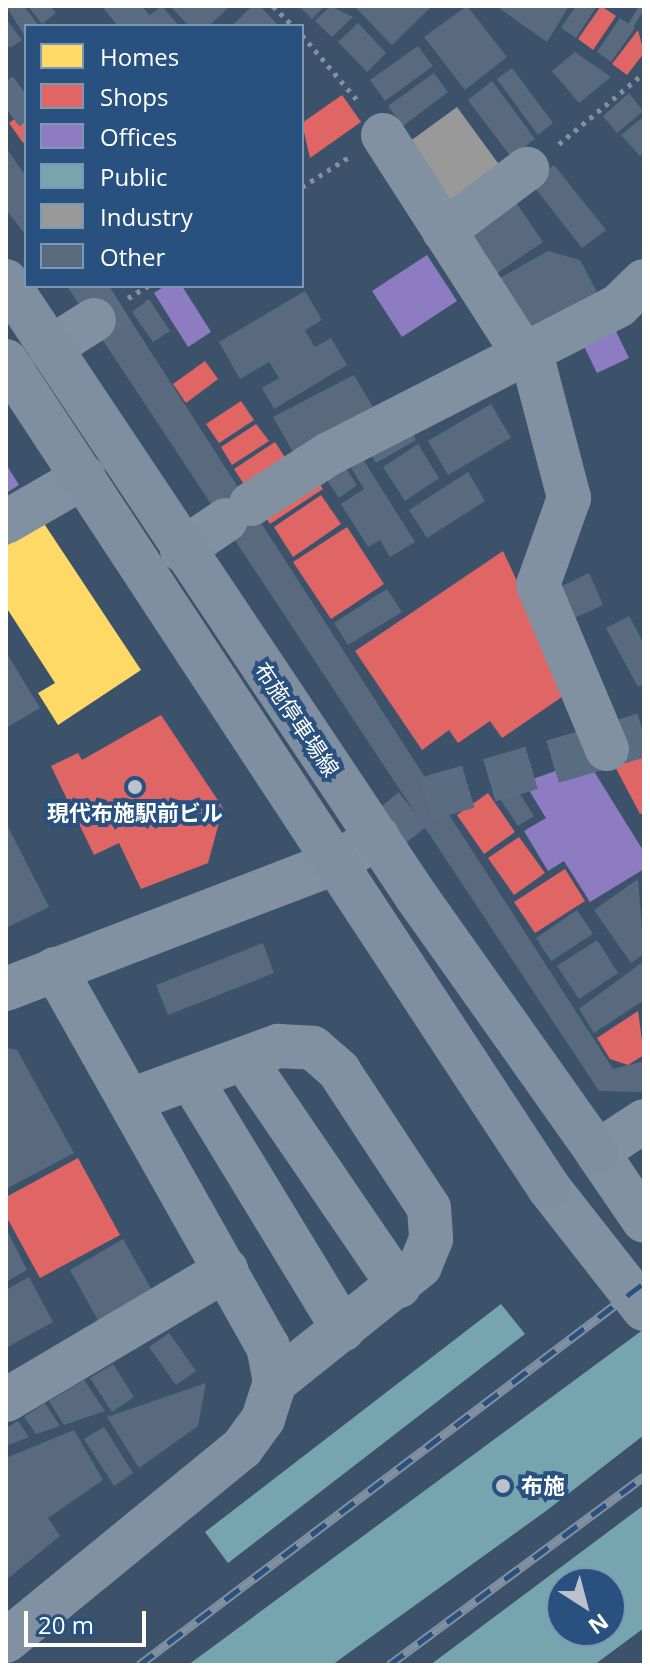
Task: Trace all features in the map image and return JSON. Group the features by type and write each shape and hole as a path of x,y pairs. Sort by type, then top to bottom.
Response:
{"main road":[{"name":"布施停車場線","path":"6,281 182,550 597,1152"},
{"name":"布施停車場線","path":"6,361 549,1188"}],"street":[{"path":"383,135 444,231 527,351 569,498 538,585 607,749"},
{"path":"444,231 527,169"},
{"path":"182,550 329,454 618,306 644,281"},
{"path":"50,348 107,312"},
{"path":"6,522 84,477"},
{"path":"6,989 335,863 378,837"},
{"path":"6,1641 242,1448 263,1419 275,1382 268,1347 55,969"},
{"path":"131,1100 278,1046 313,1048 339,1071 429,1208 431,1239 399,1286 275,1382"},
{"path":"244,1059 399,1286"},
{"path":"191,1079 343,1329"},
{"path":"644,1121 597,1152 644,1221"},
{"path":"549,1188 644,1309"},
{"path":"6,1400 226,1270"}],"path":[{"path":"273,6 291,24"},
{"path":"304,37 383,135 304,186"},
{"path":"527,169 644,73"},
{"path":"107,312 145,288"}],"building: Homes":[{"path":"43,522 141,670 58,725 38,693 55,683 6,607 6,546"}],"building: Shops":[{"path":"601,6 616,16 593,50 578,39"},
{"path":"638,30 644,53 627,75 612,64"},
{"path":"342,95 361,122 310,158 304,122"},
{"path":"24,112 24,142 23,143 9,123"},
{"path":"205,361 218,379 186,403 173,384"},
{"path":"241,401 254,420 219,443 206,424"},
{"path":"256,424 269,441 232,465 221,447"},
{"path":"275,442 292,468 251,495 234,469"},
{"path":"311,470 323,489 270,524 257,505"},
{"path":"321,495 341,524 293,557 274,527"},
{"path":"347,527 384,584 331,619 293,562"},
{"path":"503,551 569,692 502,738 490,721 458,743 449,730 422,750 355,651"},
{"name":"現代布施駅前ビル","path":"161,715 223,808 208,863 141,889 119,843 94,855 51,766 78,753 82,760"},
{"path":"642,742 644,812 640,814 611,759"},
{"path":"488,793 515,832 484,854 457,815"},
{"path":"519,837 545,873 514,895 488,858"},
{"path":"565,869 585,901 535,933 514,902"},
{"path":"638,1011 644,1055 628,1065 610,1059 597,1038"},
{"path":"78,1158 120,1235 40,1278 6,1216 6,1197"}],"building: Offices":[{"path":"427,255 457,301 402,337 372,291"},
{"path":"162,288 183,288 211,332 188,347 154,293"},
{"path":"612,323 629,358 597,373 580,338"},
{"path":"6,464 19,485 6,493"},
{"path":"587,760 644,852 644,869 590,902 564,861 548,871 524,831 546,818 524,782"}],"building: Public":[{"path":"501,1304 525,1334 228,1563 205,1532"},
{"path":"644,1329 644,1435 546,1511 332,1665 188,1665"},
{"path":"644,1505 644,1628 626,1641 626,1567 561,1567"},
{"path":"546,1578 546,1647 618,1647 594,1665 430,1665"}],"building: Industry":[{"path":"457,107 503,170 454,205 409,142"}],"building: Other":[{"path":"6,6 24,6 38,24 24,24 24,35"},
{"path":"28,6 50,6 56,13 42,24"},
{"path":"162,6 177,24 153,24 147,17"},
{"path":"170,6 230,6 211,24 187,24"},
{"path":"252,6 260,6 277,24 234,24"},
{"path":"299,6 325,6 312,19"},
{"path":"330,6 353,17 332,37 315,21"},
{"path":"354,6 432,6 392,45"},
{"path":"467,6 507,57 465,90 424,37"},
{"path":"496,6 569,6 547,42"},
{"path":"576,6 597,6 576,38 561,28"},
{"path":"620,18 635,28 611,62 597,52"},
{"path":"6,19 22,40 10,48 6,43"},
{"path":"358,23 386,53 367,72 338,42"},
{"path":"418,46 433,66 385,101 370,80"},
{"path":"575,52 611,77 579,103 552,71"},
{"path":"512,68 553,123 538,135 497,79"},
{"path":"434,73 448,92 403,126 388,106"},
{"path":"492,81 535,139 511,157 468,100"},
{"path":"629,93 643,111 617,133 603,116"},
{"path":"644,116 644,152 640,156 621,135"},
{"path":"6,148 24,173 24,232 6,210"},
{"path":"554,165 606,230 582,248 531,183"},
{"path":"515,201 543,242 493,276 465,232"},
{"path":"548,251 580,260 597,292 530,326 498,279"},
{"path":"68,288 108,288 613,1069 644,1061 644,1092 599,1091"},
{"path":"305,291 322,320 305,330 315,347 331,338 347,365 274,409 262,388 279,378 269,362 240,379 219,342"},
{"path":"149,299 170,331 153,342 132,312"},
{"path":"354,375 374,409 293,452 273,417"},
{"path":"491,404 511,438 448,475 428,441"},
{"path":"404,419 416,440 376,463 364,442"},
{"path":"418,444 439,478 405,501 383,467"},
{"path":"356,448 415,542 390,557 380,540 368,547 341,504 364,489 344,456"},
{"path":"338,456 357,485 339,498 319,468"},
{"path":"468,472 485,501 427,538 409,510"},
{"path":"589,573 603,605 572,619 558,588"},
{"path":"387,589 402,612 348,645 334,623"},
{"path":"629,616 644,644 644,683 638,687 606,628"},
{"path":"6,652 40,708 6,728"},
{"path":"512,782 534,816 518,826 496,793"},
{"path":"6,823 49,907 6,928"},
{"path":"638,879 644,954 631,963 594,910"},
{"path":"577,910 593,934 551,961 536,938"},
{"path":"597,940 618,973 579,999 557,966"},
{"path":"263,943 274,973 168,1015 156,985"},
{"path":"644,961 644,1006 641,1002 594,1033 579,1009"},
{"path":"6,1048 17,1050 74,1153 6,1189"},
{"path":"6,1228 27,1270 6,1282"},
{"path":"123,1239 153,1292 99,1322 70,1270"},
{"path":"29,1277 53,1322 6,1348 6,1290"},
{"path":"169,1333 196,1371 176,1385 149,1347"},
{"path":"113,1364 134,1397 112,1412 90,1378"},
{"path":"84,1380 105,1411 64,1425 49,1401"},
{"path":"206,1383 198,1426 139,1468 107,1417"},
{"path":"45,1403 60,1426 36,1434 24,1417"},
{"path":"18,1421 29,1437 6,1446 6,1428"},
{"path":"104,1427 133,1473 114,1486 84,1439"},
{"path":"74,1430 103,1480 48,1518 60,1536 6,1580 6,1458"}],"tunnel":[{"path":"120,24 142,6"},
{"path":"639,6 644,9"},
{"path":"6,109 24,96"},
{"path":"94,320 120,304"},
{"path":"378,837 426,799 644,735"}],"railway":[{"path":"139,1665 644,1283"},
{"path":"389,1665 644,1476"}],"place":[{"name":"現代布施駅前ビル","path":"135,787"},
{"name":"布施","path":"503,1486"}]}
